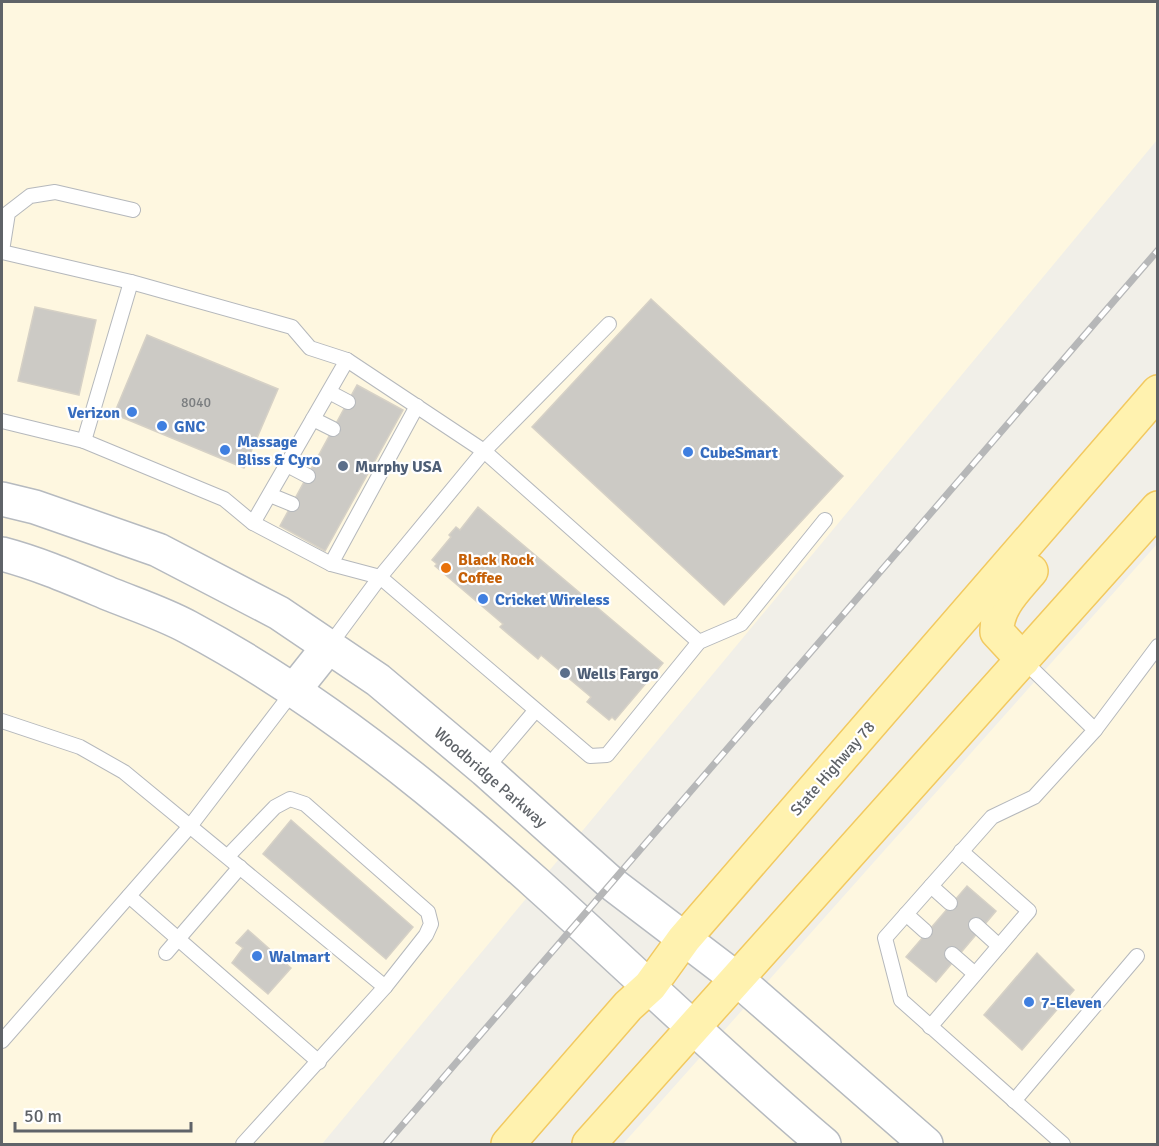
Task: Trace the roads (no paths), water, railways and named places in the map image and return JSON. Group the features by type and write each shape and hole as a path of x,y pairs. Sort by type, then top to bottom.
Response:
{"main road":[{"name":"State Highway 78","path":"508,1144 628,1006 650,986 684,939 1158,392"},
{"path":"1023,660 997,632 996,620 1006,601 1119,469 1131,423"},
{"name":"Woodbridge Parkway","path":"2,499 35,507 158,550 279,613 378,680 485,770 611,883 737,979 926,1144"},
{"path":"589,1144 1158,508"},
{"path":"2,554 30,561 187,626 294,690 360,734 441,801 650,986 747,1079 824,1144"},
{"path":"294,690 329,646"}],"lane":[{"path":"133,210 55,192 30,196 8,213 2,252 131,282 291,327 310,348 347,360 484,451 699,642"},
{"path":"84,441 131,282"},
{"path":"329,646 380,577 484,451 609,324"},
{"path":"253,523 347,360"},
{"path":"329,392 348,402"},
{"path":"332,564 343,531 396,433 417,406"},
{"path":"313,419 333,429"},
{"path":"2,421 84,441 224,499 253,523 332,564 380,577 590,756 607,755 699,642 741,624 825,520"},
{"path":"287,465 308,476"},
{"path":"270,495 292,504"},
{"path":"1064,1144 901,1000 885,938 992,817 1034,797 1095,730 1158,646"},
{"path":"1023,660 1095,730"},
{"path":"2,1041 191,825 294,690"},
{"path":"485,770 535,711"},
{"path":"2,722 80,747 123,772 191,825 385,987"},
{"path":"228,856 275,807 290,799 304,804 428,912 431,924 426,935 385,987 243,1144"},
{"path":"930,1027 1029,911 961,851"},
{"path":"166,952 240,867"},
{"path":"931,886 950,903"},
{"path":"129,896 319,1062"},
{"path":"906,914 926,931"},
{"path":"976,926 999,945"},
{"path":"952,954 975,974"},
{"path":"1014,1101 1137,956"}],"railway":[{"path":"386,1144 1158,250"}],"place":[{"name":"Verizon","path":"132,412"},
{"name":"GNC","path":"162,426"},
{"name":"Massage Bliss & Cyro","path":"225,450"},
{"name":"CubeSmart","path":"688,452"},
{"name":"Murphy USA","path":"343,466"},
{"name":"Black Rock Coffee","path":"446,568"},
{"name":"Cricket Wireless","path":"483,599"},
{"name":"Wells Fargo","path":"565,673"},
{"name":"Walmart","path":"257,956"},
{"name":"7-Eleven","path":"1029,1002"}]}
